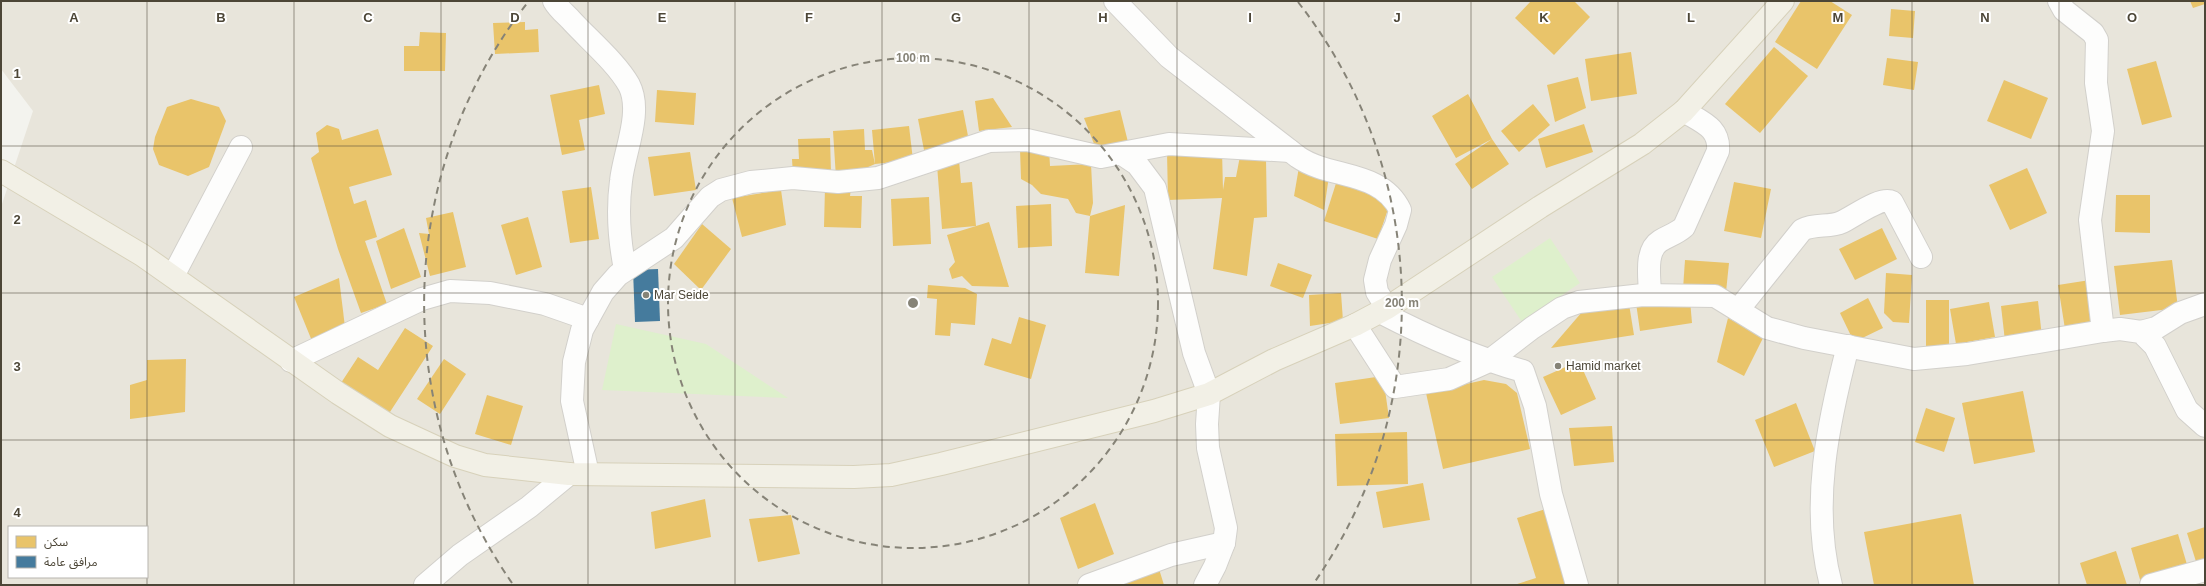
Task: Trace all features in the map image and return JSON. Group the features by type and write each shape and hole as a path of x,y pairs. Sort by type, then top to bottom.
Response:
{"main road":[{"path":"1,171 142,255 291,361 390,426 455,456 485,465 579,474 854,477 891,475 941,464 1154,410 1209,394 1274,360 1356,325 1383,310 1540,207 1642,144 1684,111 1783,1"}],"street":[{"path":"554,1 629,86 635,107 633,125 624,158 619,218 619,240 625,269"},
{"path":"1115,1 1169,57 1290,151 1304,161 1379,186 1396,203 1400,210 1396,225 1380,260 1375,280 1383,310 1457,349 1489,361 1523,371 1535,406 1551,494 1577,585"},
{"path":"2059,1 2064,10 2098,40 2096,83 2103,132 2090,220 2103,331"},
{"path":"1650,295 1650,257 1652,249 1658,242 1684,227 1718,151 1718,140 1715,133 1684,111"},
{"path":"425,585 460,555 579,474 572,402 574,362 582,330 588,318 603,292 625,269 674,238 710,197 721,190 751,182 793,178 838,182 878,178 989,141 1027,140 1093,157 1122,154 1146,147 1169,144 1290,151"},
{"path":"173,276 241,147"},
{"path":"1122,154 1137,164 1155,188 1194,353 1209,394 1206,424 1208,448 1226,528 1224,543 1215,566 1205,585"},
{"path":"1738,310 1802,230 1817,224 1840,223 1884,200 1892,202 1921,258"},
{"path":"291,361 422,299 450,291 498,295 545,304 588,318"},
{"path":"1356,325 1395,387 1449,379 1489,361 1532,328 1562,308 1603,298 1650,295 1715,296 1767,328 1914,359 1967,354 2103,331 2120,329 2141,332 2156,328 2185,311 2205,304"},
{"path":"2141,332 2155,346 2187,410 2205,426"},
{"path":"1831,585 1826,557 1821,493 1830,426 1848,346"},
{"path":"1089,585 1171,555 1224,543"},
{"path":"2151,585 2205,570"}],"shaded area":[{"path":"1,1 2205,1 2205,585 1,585 1,207 33,111 1,69"}],"green space":[{"path":"1550,238 1580,283 1522,322 1492,277"},
{"path":"616,324 706,344 788,398 602,390"}],"building: سكن":[{"path":"1531,1 1574,1 1590,17 1554,55 1515,18"},
{"path":"1801,1 1830,1 1852,15 1817,69 1775,42"},
{"path":"2190,1 2205,1 2205,4 2193,8"},
{"path":"1891,9 1915,11 1913,38 1889,36"},
{"path":"525,22 525,30 538,29 539,52 495,54 493,23"},
{"path":"420,32 446,33 445,71 404,71 404,46 419,46"},
{"path":"1774,47 1808,76 1760,133 1725,104"},
{"path":"1631,52 1637,94 1591,101 1585,59"},
{"path":"1887,58 1918,62 1914,90 1883,85"},
{"path":"2156,61 2172,117 2142,125 2127,69"},
{"path":"1578,77 1586,108 1555,122 1547,85"},
{"path":"2004,80 2048,98 2031,139 1987,121"},
{"path":"599,85 605,114 579,120 585,150 562,155 550,95"},
{"path":"657,90 696,93 694,125 655,122"},
{"path":"1468,94 1492,139 1456,158 1432,116"},
{"path":"993,98 1012,127 979,131 975,101"},
{"path":"191,99 219,107 226,121 209,167 188,176 159,165 153,149 155,137 167,107"},
{"path":"1533,104 1550,125 1519,152 1501,131"},
{"path":"963,110 969,141 924,150 918,119"},
{"path":"1120,110 1128,142 1096,149 1084,118"},
{"path":"1584,124 1593,152 1546,168 1538,139"},
{"path":"327,125 339,129 342,140 378,129 392,175 349,187 354,204 366,200 377,237 365,241 387,304 361,313 338,249 311,158 319,152 316,133"},
{"path":"909,126 913,160 875,164 872,130"},
{"path":"864,129 865,150 872,150 875,164 866,168 867,176 836,178 833,131"},
{"path":"830,138 831,173 793,175 792,159 799,159 798,139"},
{"path":"1492,139 1509,164 1472,189 1455,164"},
{"path":"1049,148 1050,166 1091,164 1093,203 1090,216 1076,213 1068,199 1041,194 1032,185 1021,179 1020,149"},
{"path":"1222,150 1223,190 1225,177 1236,177 1240,156 1266,159 1267,217 1254,218 1247,276 1213,269 1222,198 1168,200 1167,152"},
{"path":"690,152 696,190 654,196 648,157"},
{"path":"959,160 961,183 972,182 976,226 942,229 937,165"},
{"path":"1299,167 1329,176 1324,210 1294,196"},
{"path":"2027,168 2047,213 2010,230 1989,185"},
{"path":"1338,177 1392,197 1378,239 1324,221"},
{"path":"1734,182 1771,189 1761,238 1724,231"},
{"path":"591,187 599,239 570,243 562,191"},
{"path":"825,187 851,188 850,196 862,196 861,228 824,227"},
{"path":"781,190 786,225 742,237 732,198"},
{"path":"2116,195 2150,195 2150,233 2115,232"},
{"path":"929,197 931,244 893,246 891,199"},
{"path":"1051,204 1052,246 1018,248 1016,206"},
{"path":"1125,205 1119,276 1085,273 1090,216"},
{"path":"453,212 466,267 430,276 419,233 429,234 426,218"},
{"path":"528,217 542,267 516,275 501,225"},
{"path":"989,222 1009,287 972,286 962,276 952,279 949,269 955,262 947,235"},
{"path":"702,224 731,249 701,290 674,264"},
{"path":"404,228 421,277 391,289 376,241"},
{"path":"1882,228 1897,259 1855,280 1839,249"},
{"path":"1685,260 1729,263 1726,292 1683,289"},
{"path":"2172,260 2178,308 2120,315 2114,266"},
{"path":"1278,263 1312,275 1303,298 1270,286"},
{"path":"1886,273 1912,275 1909,323 1893,322 1884,313"},
{"path":"339,278 345,327 312,341 294,297"},
{"path":"2090,280 2096,324 2065,329 2058,285"},
{"path":"928,285 965,288 977,294 975,325 951,323 950,336 935,335 937,299 927,298"},
{"path":"1341,293 1343,321 1310,326 1309,295"},
{"path":"1868,298 1883,328 1854,342 1840,313"},
{"path":"1690,300 1692,323 1640,331 1636,303"},
{"path":"1926,300 1949,300 1949,347 1926,347"},
{"path":"2038,301 2042,337 2005,341 2001,306"},
{"path":"1989,302 1995,337 1956,344 1950,309"},
{"path":"1629,304 1634,335 1551,348 1582,312"},
{"path":"1019,317 1046,325 1031,379 984,365 992,338 1011,344"},
{"path":"1728,318 1764,336 1744,376 1717,362"},
{"path":"405,328 433,346 388,415 341,383 358,357 378,370"},
{"path":"186,359 185,412 130,419 130,385 147,380 147,360"},
{"path":"444,359 466,374 440,414 417,399"},
{"path":"1579,361 1596,399 1561,415 1543,377"},
{"path":"1383,376 1389,418 1340,424 1335,383"},
{"path":"1484,380 1506,384 1517,393 1530,449 1443,469 1426,393"},
{"path":"2023,391 2035,452 1974,464 1962,403"},
{"path":"487,395 523,406 511,445 475,434"},
{"path":"1796,403 1815,451 1774,467 1755,420"},
{"path":"1926,408 1955,418 1944,452 1915,442"},
{"path":"1612,426 1614,462 1574,466 1569,428"},
{"path":"1407,432 1408,484 1337,486 1335,434"},
{"path":"1423,483 1430,520 1383,528 1376,492"},
{"path":"705,499 711,537 655,549 651,512"},
{"path":"1095,503 1114,554 1078,569 1060,518"},
{"path":"1549,508 1573,585 1514,585 1536,578 1517,518"},
{"path":"1961,514 1974,585 1874,585 1864,532"},
{"path":"791,515 800,554 758,562 749,519"},
{"path":"2205,527 2205,566 2198,568 2187,533"},
{"path":"2178,534 2188,568 2141,583 2131,548"},
{"path":"2116,551 2127,585 2087,585 2080,563"},
{"path":"1159,569 1164,585 1123,585 1120,578"}],"building: مرافق عامة":[{"name":"Mar Seide","path":"658,269 660,321 635,322 633,270"}],"place":[{"name":"Mar Seide","path":"646,295"},
{"name":"Hamid market","path":"1558,366"}]}
